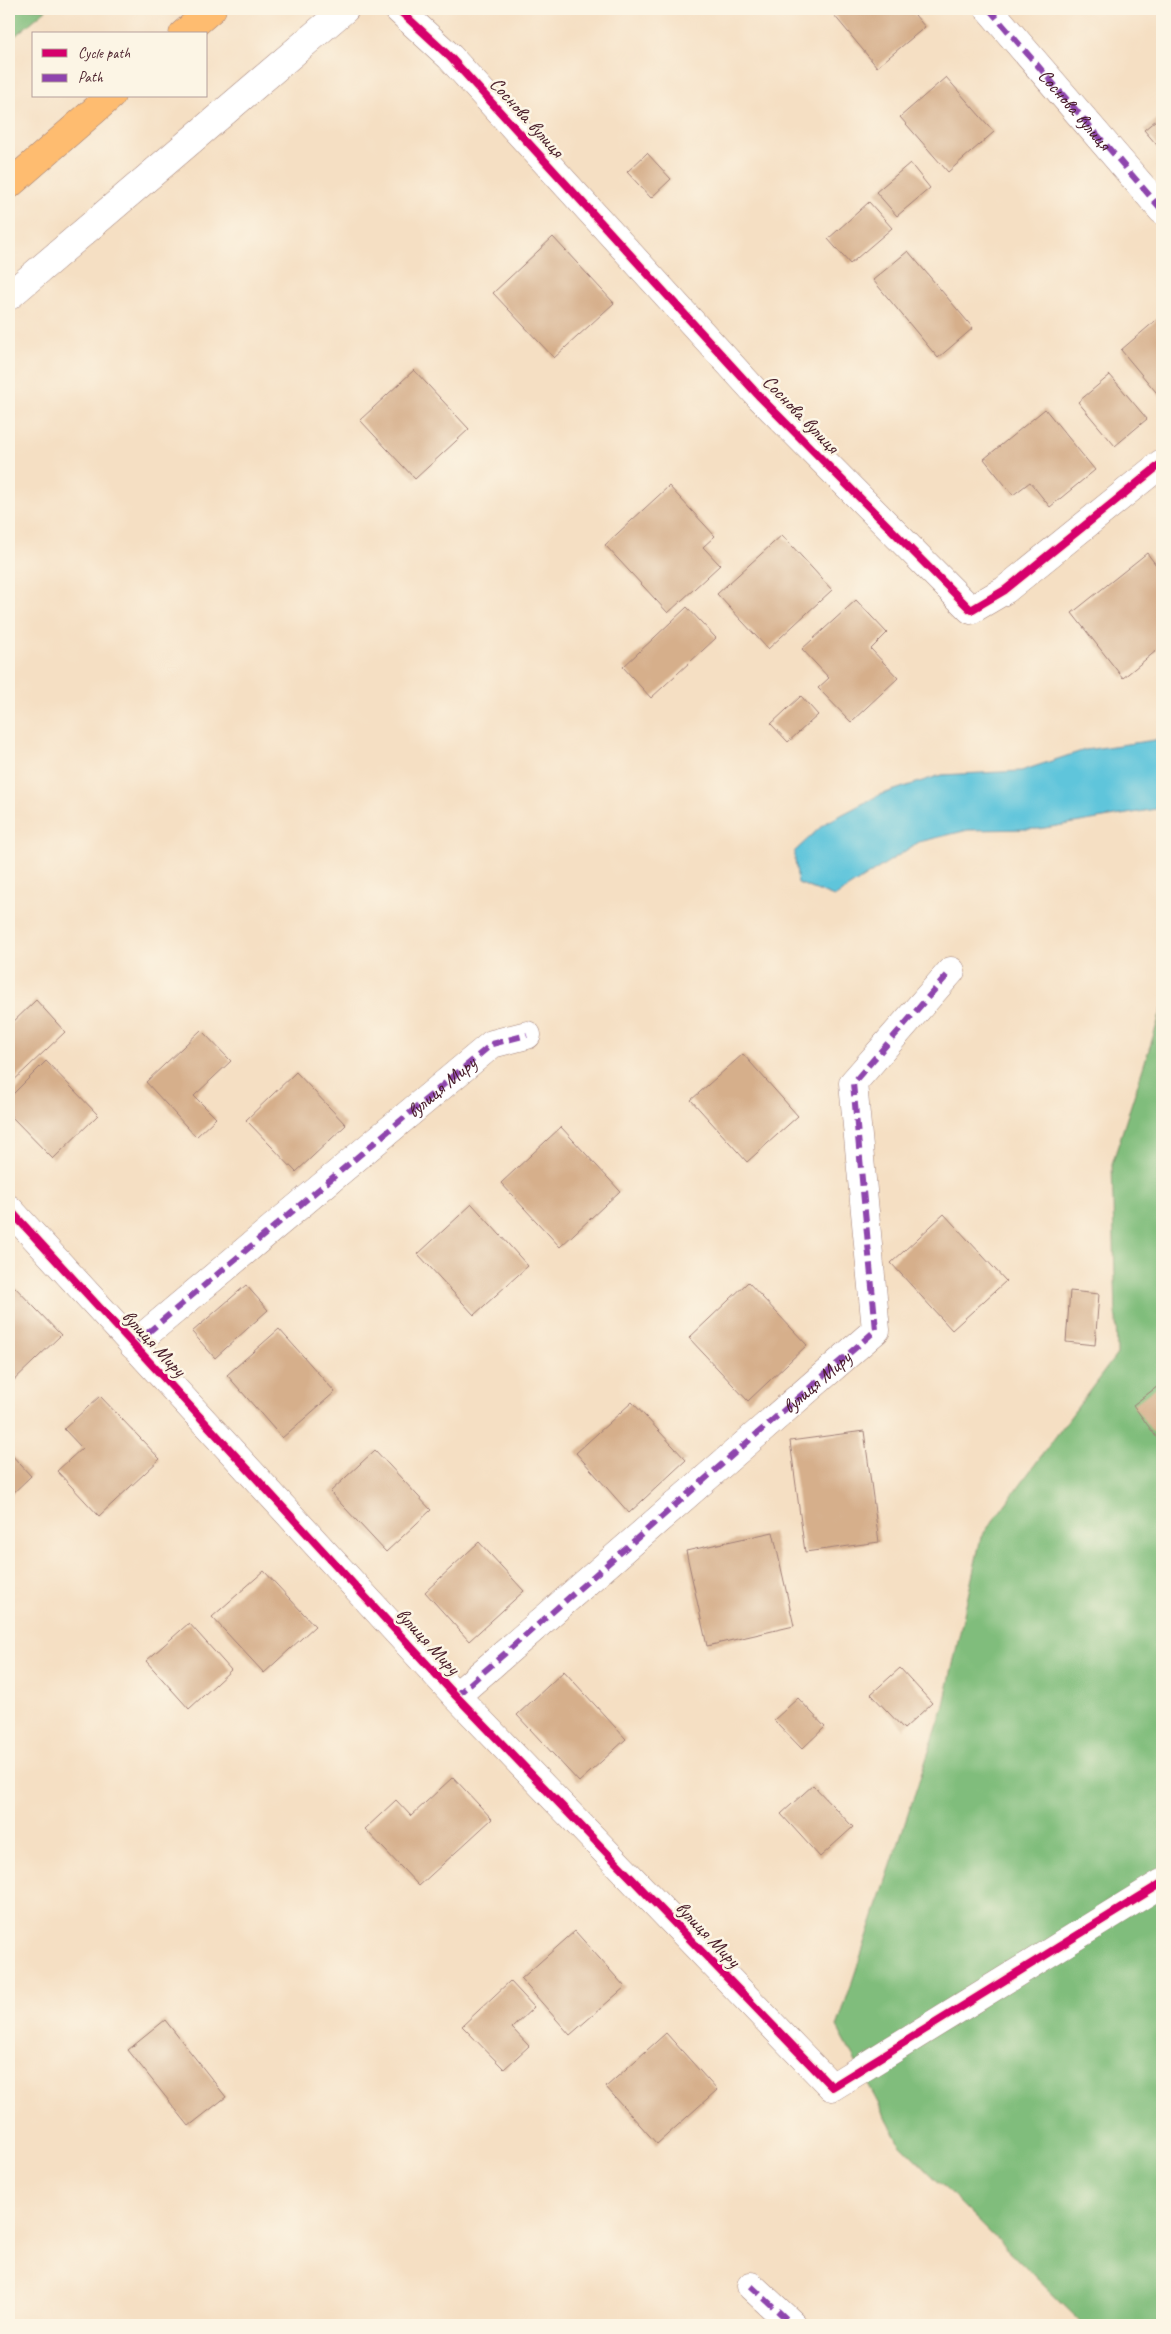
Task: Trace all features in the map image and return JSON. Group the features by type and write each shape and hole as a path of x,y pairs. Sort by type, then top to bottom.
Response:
{"highway":[{"path":"185,32 212,9"},
{"path":"9,185 109,98"}],"street":[{"path":"9,296 345,9"},
{"name":"Соснова вулиця","path":"398,9 450,57 760,397 971,610 1005,590 1162,463"},
{"name":"Соснова вулиця","path":"989,9 1162,210"},
{"name":"вулиця Миру","path":"456,1696 876,1330 853,1083 951,970"},
{"name":"вулиця Миру","path":"133,1345 492,1044 527,1035"},
{"name":"вулиця Миру","path":"9,1210 456,1696 832,2087 1162,1883"},
{"path":"751,2286 793,2325"}],"green space":[{"path":"9,9 47,9 9,41"},
{"path":"1162,1009 1162,2325 1084,2325 900,2144 837,2027 943,1709 981,1537 1117,1354 1112,1164"}],"water":[{"path":"1162,739 1162,808 1039,829 968,830 919,842 834,897 798,883 794,852 824,824 879,795 941,775 1021,771 1085,750"}],"building":[{"path":"829,9 910,9 925,27 877,67"},
{"path":"946,77 994,132 948,172 900,117"},
{"path":"1162,115 1162,151 1144,130"},
{"path":"647,153 671,179 651,198 627,172"},
{"path":"910,163 930,188 897,216 876,192"},
{"path":"869,202 892,228 850,264 828,239"},
{"path":"553,237 614,303 554,358 493,293"},
{"path":"908,251 973,328 938,358 873,280"},
{"path":"1162,315 1162,397 1161,398 1121,350"},
{"path":"414,370 469,429 415,479 360,420"},
{"path":"1110,375 1147,419 1115,446 1078,402"},
{"path":"1045,409 1095,470 1050,507 1030,482 1013,495 984,459"},
{"path":"669,486 715,536 703,547 720,565 668,613 605,545"},
{"path":"782,535 832,590 768,649 717,594"},
{"path":"1147,553 1162,573 1162,646 1123,678 1072,613"},
{"path":"856,600 887,633 871,649 898,678 851,722 818,688 829,678 802,649"},
{"path":"687,607 716,638 651,698 623,667"},
{"path":"801,696 818,715 788,742 771,724"},
{"path":"36,1000 65,1032 9,1085 9,1026"},
{"path":"201,1030 231,1061 194,1096 216,1118 196,1137 146,1082"},
{"path":"743,1054 798,1116 747,1162 691,1100"},
{"path":"46,1061 98,1115 53,1159 9,1114 9,1098"},
{"path":"296,1072 346,1125 296,1172 246,1120"},
{"path":"561,1127 620,1191 560,1247 501,1183"},
{"path":"472,1204 528,1266 474,1315 418,1254"},
{"path":"944,1214 1006,1281 952,1330 891,1263"},
{"path":"748,1282 807,1345 748,1401 689,1338"},
{"path":"11,1283 61,1335 9,1385 9,1285"},
{"path":"246,1285 268,1310 215,1358 192,1332"},
{"path":"1070,1291 1099,1294 1095,1345 1066,1342"},
{"path":"279,1329 335,1392 282,1438 227,1375"},
{"path":"1162,1383 1162,1445 1133,1405"},
{"path":"100,1396 160,1459 99,1516 57,1471 82,1448 64,1429"},
{"path":"632,1402 686,1460 629,1513 576,1453"},
{"path":"864,1431 879,1542 805,1552 790,1441"},
{"path":"375,1450 431,1510 386,1552 330,1492"},
{"path":"9,1452 31,1476 9,1497"},
{"path":"773,1532 794,1626 707,1646 686,1551"},
{"path":"479,1542 524,1591 469,1641 425,1592"},
{"path":"264,1571 315,1626 264,1673 212,1617"},
{"path":"189,1623 231,1670 189,1709 146,1661"},
{"path":"900,1668 932,1703 904,1729 871,1694"},
{"path":"564,1671 626,1739 579,1782 517,1715"},
{"path":"798,1698 825,1727 802,1749 774,1720"},
{"path":"453,1777 492,1819 419,1886 365,1829 396,1800 411,1816"},
{"path":"813,1785 853,1827 820,1857 781,1814"},
{"path":"575,1931 625,1987 570,2035 521,1979"},
{"path":"510,1981 534,2007 512,2028 529,2046 504,2069 462,2026"},
{"path":"165,2020 226,2097 189,2126 128,2050"},
{"path":"666,2033 717,2090 657,2144 606,2087"}],"marked path":[{"path":"989,9 1162,210"},
{"path":"456,1696 876,1330 853,1083 951,971"},
{"path":"133,1345 492,1044 527,1035"},
{"path":"751,2286 793,2325"}],"cycle path":[{"path":"398,9 450,57 760,397 971,610 1005,590 1162,463"},
{"path":"9,1209 456,1696 832,2087 1162,1883"}]}
